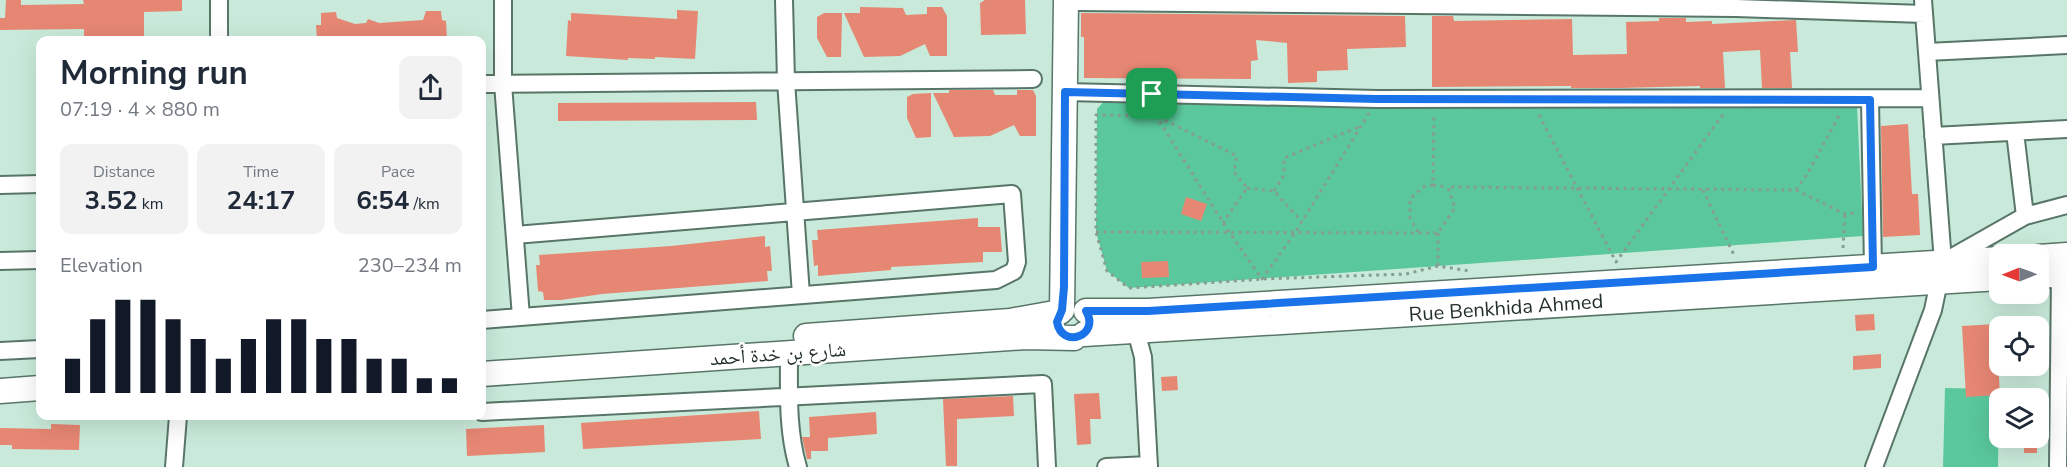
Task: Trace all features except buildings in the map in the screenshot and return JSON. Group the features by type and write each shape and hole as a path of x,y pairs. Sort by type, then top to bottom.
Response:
{"main road":[{"path":"1074,1 1071,92 1074,319"},
{"path":"486,359 1010,321 1074,319 1873,257 1941,272 1989,261"},
{"name":"Rue Benkhida Ahmed","path":"1074,319 1136,331 1941,272 1989,277"},
{"name":"شارع بن خدة أحمد","path":"486,374 1026,337 1074,319"},
{"path":"0,391 36,388"},
{"path":"0,406 36,404"}],"street":[{"path":"219,0 219,36"},
{"path":"503,0 503,84 521,317"},
{"path":"784,0 786,81 801,295"},
{"path":"1074,1 1924,7 1941,272 1933,310 1874,467"},
{"path":"1927,52 2067,45"},
{"path":"486,84 1033,79"},
{"path":"1071,92 1377,99 1870,100 1930,98"},
{"path":"1870,100 1873,257"},
{"path":"1933,136 2067,129"},
{"path":"2015,132 2025,216"},
{"path":"0,185 36,184"},
{"path":"486,320 996,280 1014,271 1017,262 1017,236 1012,194 515,235"},
{"path":"1941,272 2025,216 2067,205"},
{"path":"0,261 36,260"},
{"path":"2058,270 2058,467"},
{"path":"1106,467 1149,466 1143,357 1136,331"},
{"path":"0,351 36,349"},
{"path":"789,353 792,449 798,467"},
{"path":"486,412 1043,384 1047,467"},
{"path":"174,467 178,420"}],"path":[{"path":"1262,279 1302,222 1377,99"},
{"path":"1433,185 1434,99"},
{"path":"1616,262 1734,99"},
{"path":"1531,100 1616,262"},
{"path":"1796,190 1848,100"},
{"path":"1302,222 1274,190 1247,188 1234,172 1236,156 1156,116 1096,115 1096,232 1107,271 1129,288 1262,279 1406,274 1438,266 1471,271"},
{"path":"1156,116 1229,232 1262,279"},
{"path":"1274,190 1284,175 1284,158 1362,126"},
{"path":"1418,232 1410,218 1410,199 1423,187 1433,185 1796,190 1845,214 1872,212"},
{"path":"1438,266 1438,232 1455,208 1448,187"},
{"path":"1223,222 1247,188"},
{"path":"1703,189 1734,255 1722,255"},
{"path":"1844,248 1845,214"},
{"path":"1096,232 1438,232"},
{"path":"1833,248 1844,248 1873,257"},
{"path":"1605,263 1628,261"}],"green space":[{"path":"1107,98 1857,105 1863,236 1129,288 1107,271 1096,232 1097,109"},
{"path":"1945,388 1989,389 1989,448 1998,448 1998,467 1943,467"}],"route":[{"path":"1065,92 1152,94 1377,99 1870,100 1873,267 1148,311 1086,311 1090,320 1088,330 1080,337 1069,338 1060,332 1057,322 1062,310 1064,287 1065,92"}]}
